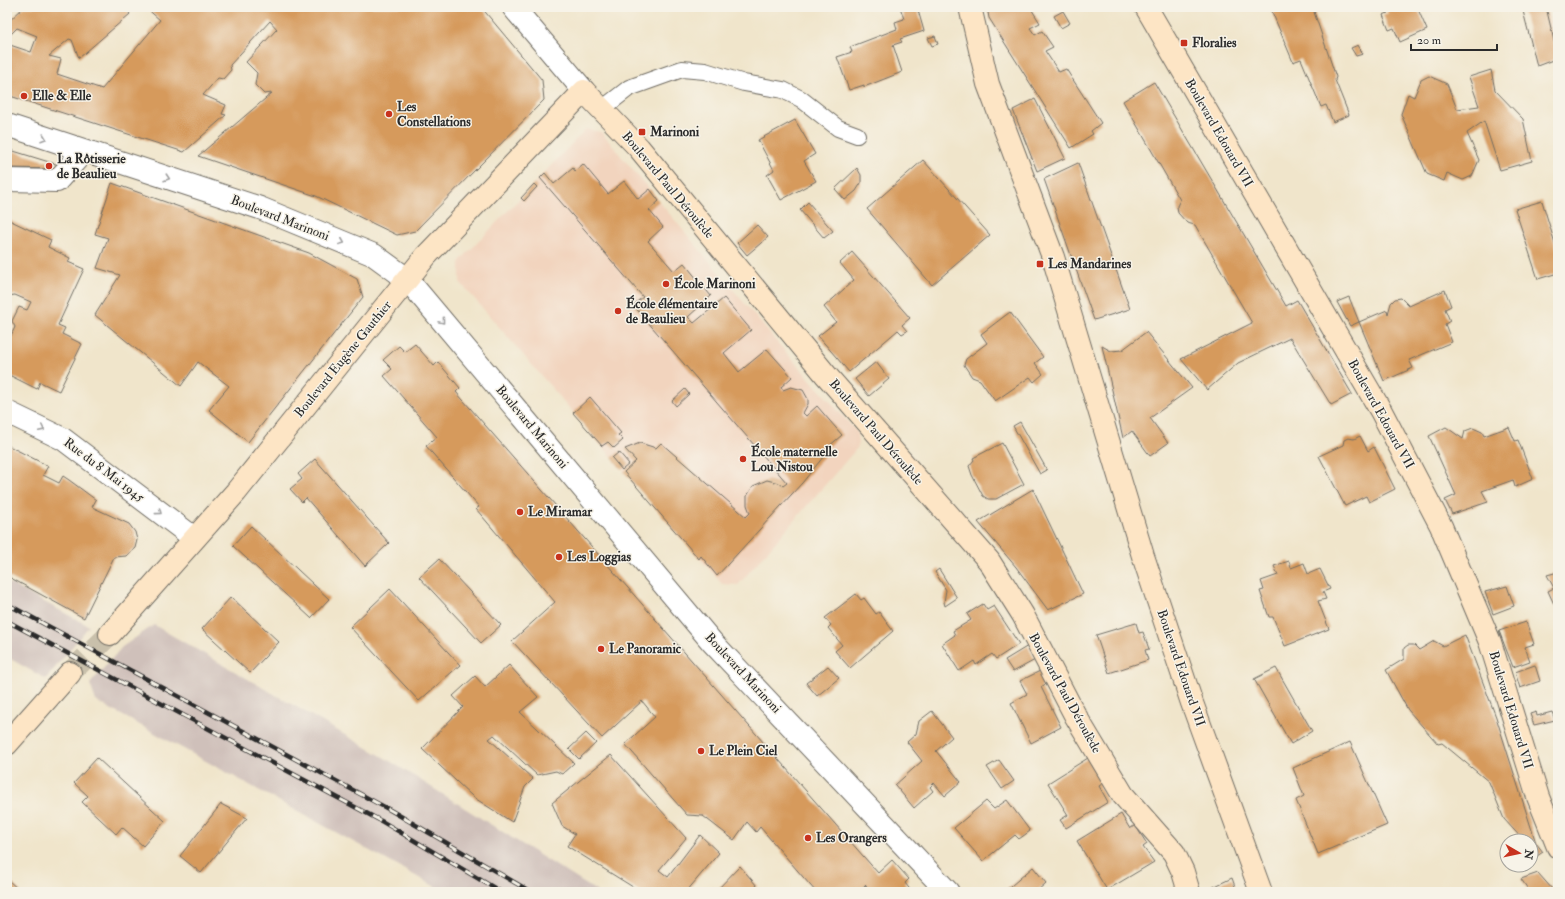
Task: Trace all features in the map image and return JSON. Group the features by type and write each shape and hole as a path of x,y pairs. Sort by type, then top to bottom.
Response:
{"street":[{"name":"Boulevard Paul Déroulède","path":"512,7 584,91 639,148 884,442 989,561 1023,615 1075,716 1123,795 1174,853 1183,872 1189,892"},
{"name":"Boulevard Edouard VII","path":"970,7 988,84 1053,257 1142,556 1192,703 1261,892"},
{"name":"Boulevard Edouard VII","path":"1146,7 1381,411 1441,526 1490,642 1538,797 1558,847"},
{"name":"Boulevard Eugène Gauthier","path":"110,634 236,492 426,256 584,91"},
{"name":"Boulevard Marinoni","path":"7,125 84,152 260,208 374,255 407,279 712,642 948,892"},
{"path":"7,180 57,181 84,152"},
{"name":"Rue du 8 Mai 1945","path":"7,412 63,439 194,538"},
{"path":"7,744 70,673"}],"lane":[{"path":"602,108 629,88 682,69 705,71 744,83 783,90 801,99 838,128 857,135"}],"shaded area":[{"name":"École élémentaire de Beaulieu","path":"586,129 601,132 776,341 857,432 858,447 738,585 722,584 460,282 460,261"},
{"path":"7,582 89,626 46,679 7,657"},
{"path":"154,625 385,758 598,892 445,892 96,701 90,684 122,647"}],"building":[{"name":"Les Constellations","path":"24,7 125,7 130,14 79,58 72,40 69,39 49,56 61,59 57,74 102,89 160,20 145,7 481,7 542,80 544,100 415,231 397,235 316,196 198,156 272,93 264,94 255,85 257,73 246,62 277,29 270,21 230,65 231,70 223,79 218,78 203,95 226,105 222,114 226,115 184,152 7,95 7,44 31,52 37,36 17,28 7,38 7,23"},
{"path":"900,7 917,7 924,31 900,39 902,42 893,45 902,72 864,87 864,85 849,90 837,57 852,52 850,47 897,29 895,22 904,19"},
{"path":"987,7 1030,7 1040,23 1030,28 1035,35 1042,31 1053,47 1045,51 1059,72 1066,69 1101,123 1091,131 1093,134 1071,148 989,18"},
{"path":"1270,7 1314,7 1316,11 1314,12 1336,77 1335,80 1349,115 1333,122 1326,105 1321,107 1301,59 1293,62"},
{"path":"1385,7 1417,7 1427,30 1400,42 1394,28 1389,30 1383,15 1388,13"},
{"path":"1522,7 1546,7 1558,58 1537,66"},
{"path":"1063,11 1070,23 1061,28 1054,16"},
{"path":"935,36 938,44 932,46 928,38"},
{"path":"1358,45 1363,54 1356,56 1351,48"},
{"path":"1491,70 1495,90 1523,119 1532,161 1500,170 1484,121 1467,133 1479,160 1472,176 1463,180 1447,173 1444,181 1427,174 1401,114 1408,94 1414,97 1421,80 1429,76 1447,84 1457,109 1479,106 1469,77"},
{"path":"1154,82 1286,306 1297,300 1352,394 1331,405 1290,338 1238,363 1207,390 1181,359 1252,323 1195,225 1187,223 1178,213 1177,206 1180,200 1123,101"},
{"path":"1035,99 1065,158 1037,171 1013,110"},
{"path":"795,120 815,154 804,161 816,181 781,200 767,175 774,170 758,140"},
{"path":"7,149 62,166 60,169 7,168"},
{"path":"923,160 990,235 932,285 867,209"},
{"path":"1078,163 1130,309 1094,320 1044,179"},
{"path":"583,164 608,194 624,181 638,199 650,189 659,201 649,210 663,227 648,241 674,271 684,263 711,296 688,317 694,323 724,298 751,330 724,353 739,372 767,349 792,377 781,387 783,390 791,387 803,390 808,399 808,404 803,413 806,416 817,406 842,435 821,453 824,456 802,483 717,576 701,556 699,559 624,472 636,461 625,449 640,443 656,448 661,443 746,517 750,513 747,505 747,496 753,486 767,480 779,483 783,486 787,483 633,305 643,297 540,178 545,173 554,184 573,168 575,171"},
{"path":"857,168 861,175 861,183 856,191 845,200 835,189"},
{"path":"112,183 309,253 357,279 363,297 248,442 209,410 229,386 198,362 181,386 95,315 120,275 97,268 108,238 95,234"},
{"path":"534,184 537,187 524,201 521,198"},
{"path":"1542,201 1558,253 1558,273 1538,279 1515,209"},
{"path":"808,202 833,231 824,238 800,210"},
{"path":"7,219 51,240 48,247 70,258 68,262 84,269 58,325 65,328 62,334 82,344 59,391 40,382 37,389 7,374 7,344 15,327 12,321 19,307 27,310 31,302 15,295 7,296"},
{"path":"757,225 768,237 747,255 737,243"},
{"path":"852,252 910,318 902,325 907,331 902,334 898,330 849,372 818,336 836,322 824,307 854,280 840,263"},
{"path":"1445,290 1451,306 1445,309 1450,321 1445,324 1452,342 1409,360 1413,368 1384,381 1359,322 1387,310 1388,314 1391,303 1395,299 1401,298 1409,306"},
{"path":"1349,297 1359,322 1350,326 1337,302"},
{"path":"1010,312 1043,357 1035,363 1043,374 1034,382 1030,377 995,401 980,380 972,377 964,365 966,359 987,343 981,334"},
{"path":"1146,332 1192,388 1150,418 1168,443 1150,456 1132,431 1123,438 1102,346 1111,351 1122,350"},
{"path":"415,344 434,366 438,362 460,388 456,392 878,873 892,860 909,879 905,883 912,892 872,892 866,885 859,892 816,892 760,827 756,832 747,822 734,840 703,816 687,815 625,744 655,717 642,701 602,738 512,641 555,602 476,509 479,507 426,446 437,437 384,376 392,369 383,360 399,346 405,352"},
{"path":"876,362 889,379 869,396 855,379"},
{"path":"685,389 689,394 676,406 672,401"},
{"path":"590,397 621,433 618,435 623,440 614,448 608,442 602,446 573,413"},
{"path":"1020,422 1047,470 1040,474 1013,426"},
{"path":"1446,427 1463,439 1465,431 1473,428 1482,432 1484,436 1509,427 1515,441 1518,440 1533,479 1515,487 1513,480 1482,491 1488,502 1452,514 1445,500 1456,495 1429,436"},
{"path":"1360,436 1368,451 1374,447 1395,489 1369,502 1366,496 1345,506 1319,456 1343,445 1344,440 1348,438 1354,439"},
{"path":"1002,443 1024,484 996,499 988,499 983,496 969,466 974,460 973,458"},
{"path":"7,445 48,466 43,475 59,483 63,476 69,480 96,500 92,507 129,524 135,532 137,540 135,548 126,556 114,557 84,618 7,576"},
{"path":"619,452 629,464 622,470 612,458"},
{"path":"315,459 389,543 365,566 306,498 302,502 290,489 302,479 298,474"},
{"path":"1033,489 1083,594 1048,610 1016,567 978,522"},
{"path":"251,526 329,599 311,618 233,546"},
{"path":"439,559 501,625 481,643 419,577"},
{"path":"1289,561 1291,568 1304,563 1308,574 1320,569 1330,589 1323,592 1326,599 1318,601 1329,629 1285,646 1273,617 1269,617 1260,591 1264,590 1261,581 1278,575 1274,566"},
{"path":"939,569 957,598 945,606 944,602 946,590 935,572"},
{"path":"1558,572 1558,613 1548,591 1554,588 1547,575"},
{"path":"1507,586 1514,606 1493,614 1485,592"},
{"path":"390,589 460,665 419,701 350,627"},
{"path":"856,594 861,600 864,598 876,614 879,612 893,631 850,668 835,651 842,645 828,628 831,625 825,618"},
{"path":"231,597 279,642 250,673 202,629"},
{"path":"983,604 987,610 994,606 1019,644 996,659 992,654 976,665 974,661 959,671 942,644 955,635 953,631 971,620 967,614"},
{"path":"1526,622 1534,644 1525,647 1530,661 1513,667 1499,631"},
{"path":"1136,623 1139,633 1143,632 1149,649 1145,650 1148,660 1109,673 1096,635"},
{"path":"1465,635 1496,717 1533,833 1517,833 1504,819 1489,782 1442,743 1438,744 1408,710 1386,670 1404,659 1404,648 1408,645 1414,645 1419,650 1434,641 1443,646"},
{"path":"1028,646 1035,660 1013,672 1005,660"},
{"path":"509,665 538,697 520,712 574,763 562,774 556,771 537,775 494,735 489,739 533,779 525,787 512,822 473,797 422,749 463,707 453,696 475,676 485,687"},
{"path":"1535,665 1540,681 1520,688 1515,672"},
{"path":"828,666 839,678 817,696 806,683"},
{"path":"1276,668 1312,731 1291,744 1254,679"},
{"path":"1040,671 1047,683 1041,687 1061,727 1031,743 1011,703 1027,694 1020,681"},
{"path":"932,711 952,737 936,751 961,782 945,796 934,783 930,787 933,791 914,808 895,785 922,761 907,742 916,734 919,721"},
{"path":"1536,712 1537,716 1552,712 1555,720 1534,725 1530,714"},
{"path":"586,733 596,743 579,759 569,749"},
{"path":"1350,742 1387,825 1318,854 1296,800 1304,796 1293,768"},
{"path":"611,755 686,838 659,870 668,877 700,835 719,853 686,892 641,892 567,846 575,834 562,826 552,803"},
{"path":"97,758 165,821 143,846 122,827 116,834 82,802 88,796 74,783"},
{"path":"1088,758 1105,782 1099,786 1108,802 1066,828 1060,820 1068,815 1048,783"},
{"path":"999,760 1014,781 1002,789 987,767"},
{"path":"1007,800 1030,831 1019,839 1015,835 983,861 954,828 986,801 994,809"},
{"path":"221,804 247,818 201,873 180,856"},
{"path":"1121,814 1130,829 1135,825 1147,844 1143,847 1154,862 1107,890 1077,841"},
{"path":"1539,847 1543,852 1539,855"},
{"path":"740,866 757,886 751,892 715,892"},
{"path":"1033,867 1046,883 1036,892 1004,892"},
{"path":"1538,873 1554,892 1530,892 1521,879"},
{"path":"1232,878 1237,892 1216,892 1213,887"},
{"path":"7,879 21,892 7,892"},
{"path":"916,888 919,892 912,892"}],"tunnel":[{"path":"70,673 110,634"}],"railway":[{"path":"7,604 390,810 531,892"},
{"path":"7,621 383,822 501,892"}],"place":[{"name":"Floralies","path":"1184,43"},
{"name":"Elle & Elle","path":"24,96"},
{"name":"Les Constellations","path":"389,114"},
{"name":"Marinoni","path":"642,132"},
{"name":"La Rôtisserie de Beaulieu","path":"49,166"},
{"name":"Les Mandarines","path":"1040,264"},
{"name":"École Marinoni","path":"666,284"},
{"name":"École élémentaire de Beaulieu","path":"618,311"},
{"name":"École maternelle Lou Nistou","path":"743,459"},
{"name":"Le Miramar","path":"520,512"},
{"name":"Les Loggias","path":"559,557"},
{"name":"Le Panoramic","path":"601,649"},
{"name":"Le Plein Ciel","path":"701,751"},
{"name":"Les Orangers","path":"808,838"}]}
